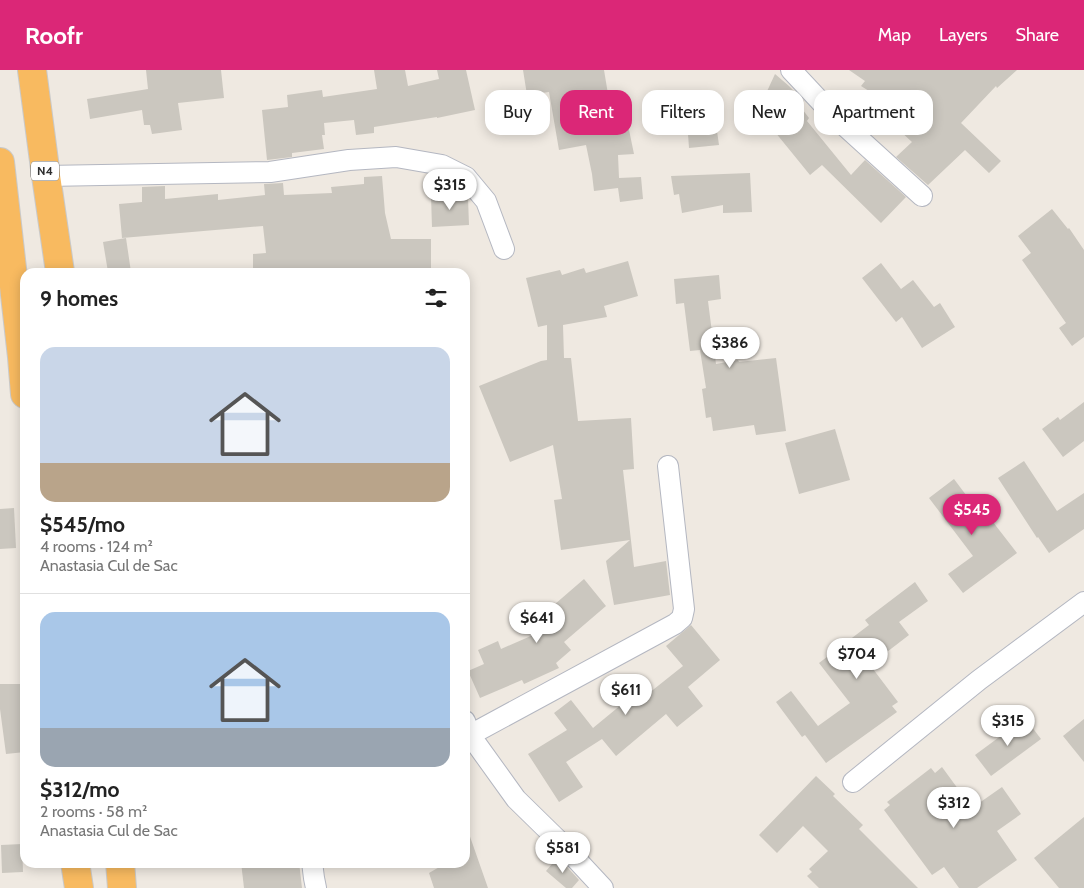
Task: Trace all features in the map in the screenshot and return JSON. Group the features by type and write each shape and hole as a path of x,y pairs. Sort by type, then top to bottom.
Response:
{"highway":[{"name":"N4","path":"32,70 59,268"},
{"path":"0,162 20,338"},
{"path":"76,868 79,888"},
{"path":"120,868 122,888"}],"street":[{"path":"791,70 835,117 922,196"},
{"path":"46,176 270,172 349,160 396,157 442,165 466,177 486,201 504,249"},
{"path":"470,729 676,624 682,618 684,609 668,466"},
{"path":"853,782 979,680 1084,602"},
{"path":"470,736 516,799 603,888"},
{"path":"313,868 316,888"}],"building":[{"path":"146,70 221,70 224,98 178,103 182,130 152,134 150,125 144,125 142,110 90,119 87,99 148,89"},
{"path":"374,70 405,70 408,86 439,79 437,70 466,70 475,110 437,118 374,127 374,133 356,135 354,120 324,123 325,135 322,135 324,149 292,153 292,157 267,160 262,110 288,107 287,95 322,90 323,97 377,89"},
{"path":"523,70 604,70 607,90 560,90 560,135 630,135 634,154 618,155 619,178 641,177 643,199 620,202 618,188 594,191 586,145 559,150 550,90 526,90"},
{"path":"849,70 1017,70 997,88 996,86 961,123 1001,161 989,173 965,150 928,185 896,157 912,142 904,135 933,135 933,90 867,90 861,86 865,81"},
{"path":"775,74 793,90 768,90"},
{"path":"804,112 809,118 807,121 814,130 814,135 818,135 851,175 865,160 906,197 881,223 822,165 810,175 777,135 804,135"},
{"path":"688,135 718,135 719,145 689,148"},
{"path":"750,173 752,212 723,213 723,205 682,213 679,194 674,195 671,176"},
{"path":"382,176 385,213 391,239 431,239 431,268 253,268 253,254 266,253 263,226 122,238 119,204 142,202 142,187 165,186 165,199 218,194 218,200 265,195 264,184 283,183 284,195 332,193 331,187 364,184 364,177"},
{"path":"465,194 468,198 469,225 432,227 431,196"},
{"path":"1052,209 1069,228 1084,250 1084,337 1072,346 1059,328 1066,323 1022,260 1031,253 1018,236"},
{"path":"126,238 130,268 107,268 103,242"},
{"path":"628,261 638,296 604,306 607,317 563,325 564,358 571,358 578,421 631,418 634,469 623,470 634,567 666,561 670,595 614,605 606,561 630,540 561,550 554,500 562,499 553,445 510,462 479,386 547,360 547,325 538,327 526,278 560,270 562,275 584,268 586,273"},
{"path":"881,263 901,289 913,280 934,307 940,303 955,327 922,348 902,317 896,322 862,278"},
{"path":"719,275 721,299 708,301 716,364 738,360 739,362 776,358 786,431 756,435 754,425 713,431 711,417 706,418 702,389 706,388 700,350 690,351 684,303 676,304 674,279"},
{"path":"1084,402 1084,441 1063,457 1042,429 1058,417 1060,420"},
{"path":"835,429 850,480 799,494 785,443"},
{"path":"1024,461 1057,511 1084,493 1084,529 1049,553 998,478"},
{"path":"954,479 975,507 979,504 1017,553 963,593 948,574 973,556 929,498"},
{"path":"14,508 16,548 0,549 0,509"},
{"path":"584,579 606,606 564,642 571,650 556,663 559,668 524,684 522,680 480,698 470,676 470,670 484,664 478,650 498,641 501,649 549,628 540,617"},
{"path":"915,582 928,601 899,622 909,635 870,665 898,702 892,706 897,712 826,763 805,735 802,737 776,702 791,691 818,726 850,703 819,663 869,625 865,620"},
{"path":"691,625 720,660 688,687 703,706 677,727 666,714 616,756 602,739 566,762 583,787 559,802 528,754 567,730 554,713 571,700 593,728 633,695 639,701 683,666 666,646"},
{"path":"0,684 20,684 20,753 6,754 0,709"},
{"path":"1025,718 1041,739 991,776 975,755"},
{"path":"1084,719 1084,762 1063,736"},
{"path":"942,767 972,808 1002,787 1021,814 997,831 1017,860 977,888 959,888 944,867 932,875 884,810 890,805 887,802 931,768 935,773"},
{"path":"816,776 835,794 833,796 863,825 859,829 918,888 819,888 807,876 812,872 809,869 828,851 803,826 777,853 759,835"},
{"path":"1084,817 1084,888 1059,888 1034,858"},
{"path":"470,837 488,888 434,888 429,873 438,868 470,868"},
{"path":"20,844 20,868 23,868 23,872 2,873 1,845"},
{"path":"558,857 579,880 572,888 566,888 546,871"},
{"path":"242,868 300,868 302,888 244,888"}]}
